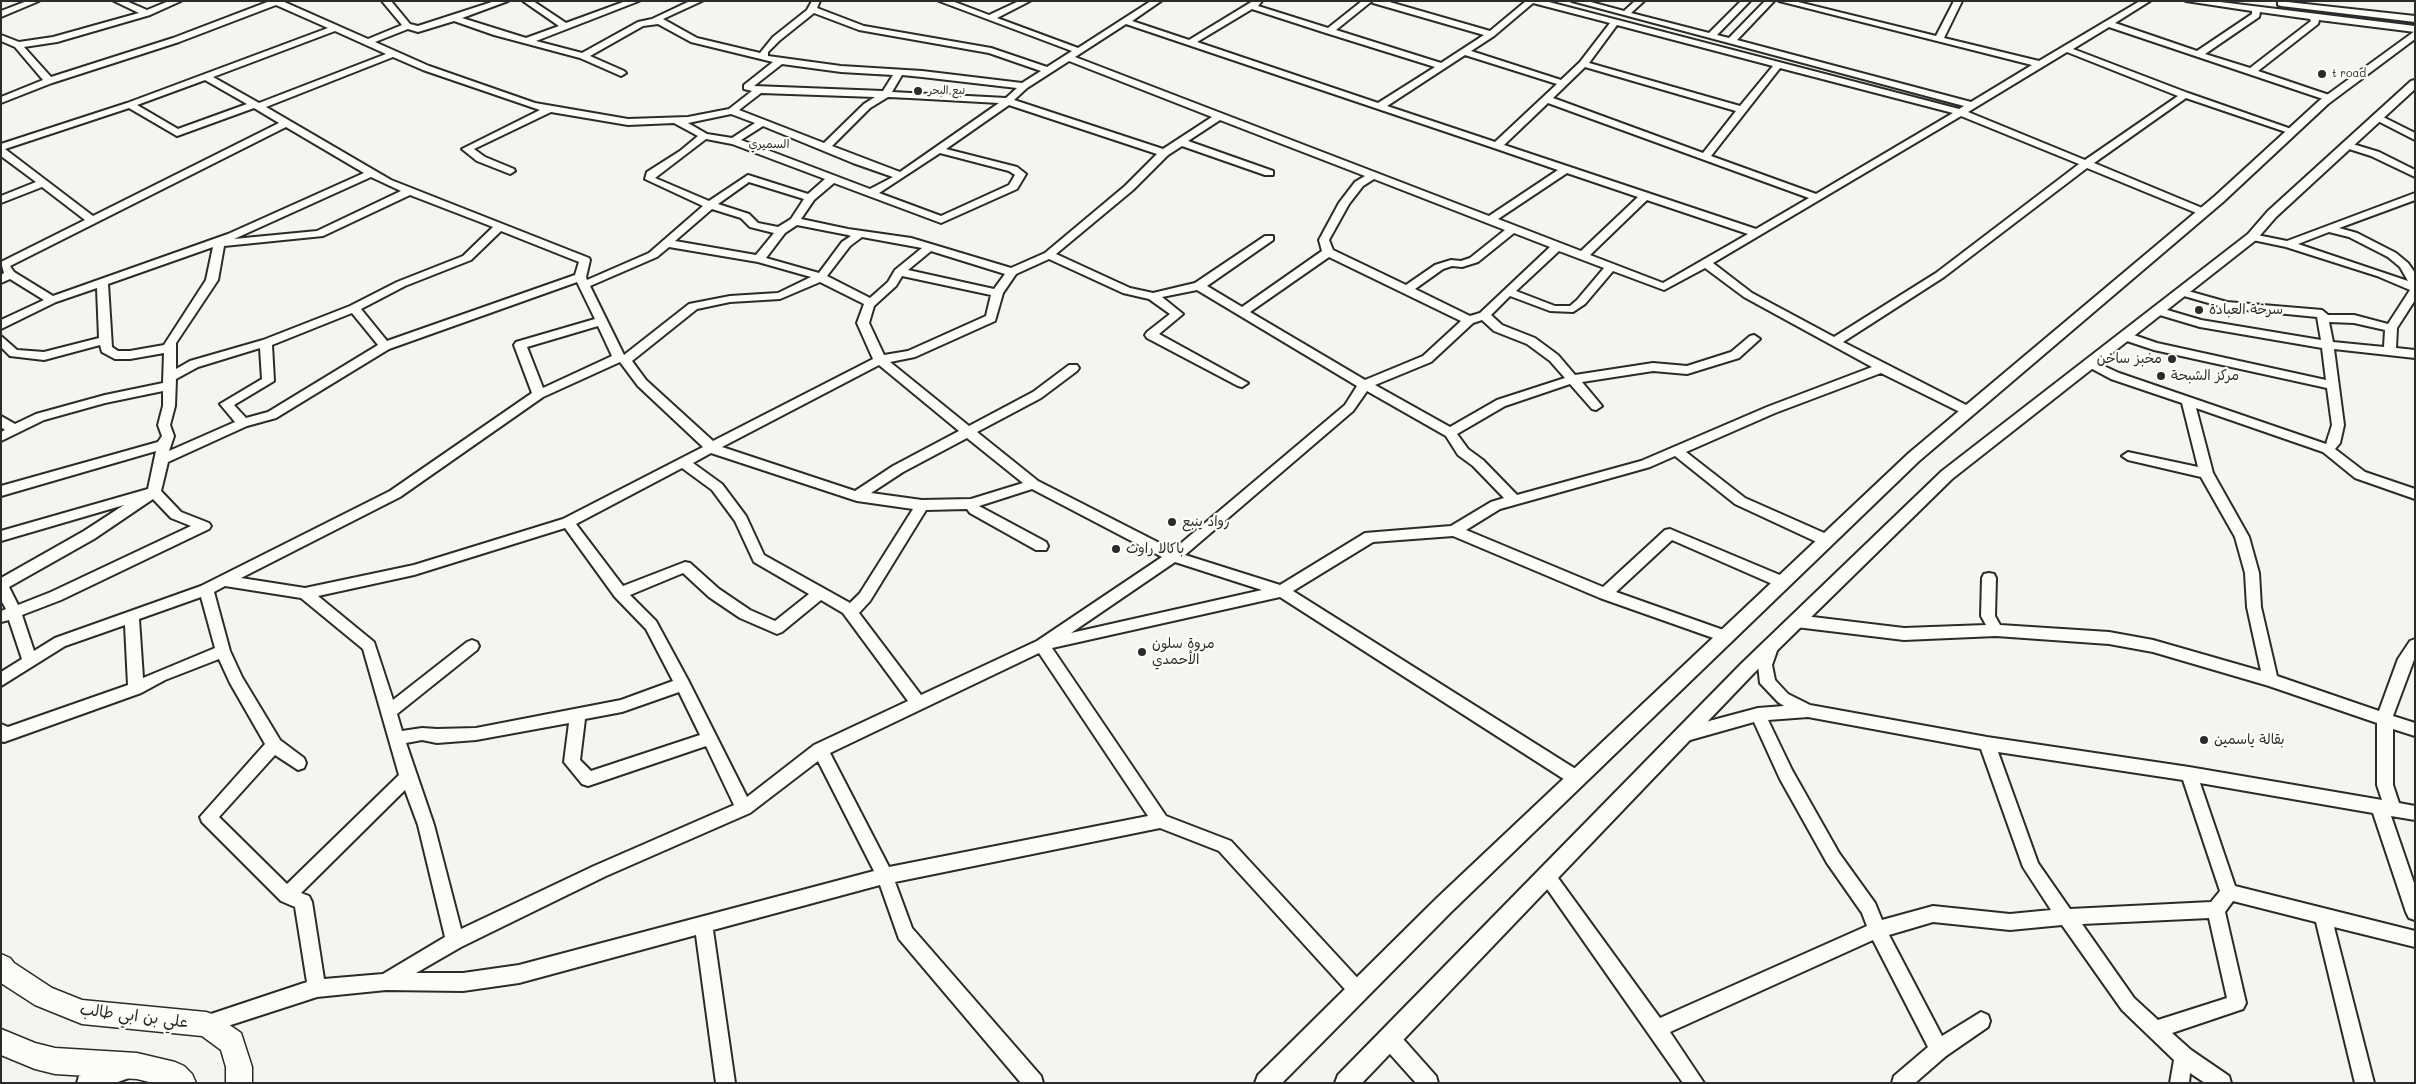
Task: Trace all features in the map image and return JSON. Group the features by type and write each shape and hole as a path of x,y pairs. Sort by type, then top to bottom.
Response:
{"main road":[{"name":"علي بن ابي طالب","path":"1,966 44,997 82,1012 206,1024 232,1042 239,1067 239,1083"},
{"path":"1,1042 29,1054 55,1061 137,1066 175,1075 183,1083"}],"street":[{"path":"1,14 35,1"},
{"path":"118,1 147,13"},
{"path":"1,38 18,44 54,40 147,13 177,1"},
{"path":"386,1 407,26 418,29 504,1"},
{"path":"527,1 566,27"},
{"path":"527,41 635,1"},
{"path":"669,1 678,9"},
{"path":"658,21 656,19 698,1"},
{"path":"943,1 1079,51"},
{"path":"990,18 1026,1"},
{"path":"871,193 901,176 1008,101 1024,86 1157,1"},
{"path":"1190,43 1258,1"},
{"path":"1329,31 1368,1"},
{"path":"1376,1 1490,34"},
{"path":"1380,106 1464,52 1533,1 1961,112 2203,212"},
{"path":"1576,1 1973,105"},
{"path":"1625,14 1640,1"},
{"path":"1710,37 1746,1"},
{"path":"1730,42 1770,1"},
{"path":"1783,1 2040,64"},
{"path":"1939,39 1958,1"},
{"path":"1068,58 1664,287 1818,198 2146,1"},
{"path":"2190,1 2415,29"},
{"path":"2268,1 2415,19"},
{"path":"2320,8 2328,1"},
{"path":"2343,10 2354,1"},
{"path":"1,100 49,81 176,40 275,2 426,68 524,103 628,122 676,120 732,111 857,161 901,176"},
{"path":"764,57 764,52 776,39 814,5 862,28 991,51 1048,71"},
{"path":"1250,6 1442,66"},
{"path":"2200,53 2256,15 2256,9"},
{"path":"2252,71 2316,22 2314,16"},
{"path":"454,18 583,56 621,73"},
{"path":"583,56 641,24 658,21 694,40 781,60 886,94 1008,101 1164,154"},
{"path":"1126,21 1564,170 1758,233"},
{"path":"1497,146 1583,64 1614,22"},
{"path":"2108,24 2200,53 2329,98"},
{"path":"368,42 407,26"},
{"path":"1,146 130,105 335,28"},
{"path":"1266,1083 1576,778 1914,457 2203,212 2329,98 2415,34"},
{"path":"18,44 49,81"},
{"path":"2066,49 2185,95 2292,131"},
{"path":"1464,52 1563,83"},
{"path":"130,105 177,133 256,106 393,54"},
{"path":"781,60 747,87 759,90 848,81 899,72 1024,86"},
{"path":"1583,64 1742,110"},
{"path":"1706,156 1778,65"},
{"path":"826,147 867,106 886,94 899,72"},
{"path":"207,77 370,173 410,192 585,260 582,281 622,359 642,383 713,449 857,496 922,505 971,504 1033,484"},
{"path":"1346,1083 1683,735 1796,621 1947,475 2252,237 2272,214 2415,83"},
{"path":"732,111 759,90"},
{"path":"1835,342 1940,275 2086,164 2185,95"},
{"path":"1546,100 1706,156 1818,198"},
{"path":"510,171 481,159 467,149 549,109"},
{"path":"223,580 305,593 414,570 568,522 713,449 880,360 911,354 991,318 996,293 1012,272 1050,255 1129,188 1164,154 1218,117"},
{"path":"2377,117 2415,137"},
{"path":"676,120 704,136 734,141 831,180 871,193 888,202 941,220 1013,187 1021,174 1013,169 938,150"},
{"path":"734,141 763,122"},
{"path":"2396,127 2415,123"},
{"path":"52,300 4,271 92,220 285,124"},
{"path":"704,136 684,153 651,174 650,179 710,205 746,216 754,225 780,231"},
{"path":"1181,142 1269,173"},
{"path":"2346,145 2375,154 2415,174"},
{"path":"1,151 92,220"},
{"path":"1490,220 1564,170"},
{"path":"1,325 52,300 232,236 370,173"},
{"path":"1372,175 1359,184 1344,203 1324,240 1328,252 1469,320"},
{"path":"162,459 243,423 272,414 385,346 582,281 653,255 710,205 748,178 810,198"},
{"path":"758,258 777,238 780,231 795,221 810,198 831,180"},
{"path":"1,200 43,183"},
{"path":"220,243 319,234 410,192"},
{"path":"1583,256 1645,196"},
{"path":"2288,244 2415,196"},
{"path":"795,221 911,241 1012,272"},
{"path":"1,437 50,415 168,382 194,364 246,347 266,343 354,308 401,284 468,258 500,227"},
{"path":"1408,290 1439,267 1451,263 1462,264 1474,260 1513,229"},
{"path":"2329,229 2353,235 2392,255 2404,265 2415,283"},
{"path":"1,680 60,642 206,590 395,494 539,394 622,359 694,306 730,299 780,296 821,277 846,244 861,233"},
{"path":"30,661 8,614 1,585 89,535 154,492 162,459 163,445 168,436 164,425 169,406 170,343 212,280 220,243 232,236"},
{"path":"2252,237 2288,244 2380,274 2415,290 2391,328 2390,351"},
{"path":"1050,255 1127,291 1153,296 1199,286 1269,238"},
{"path":"665,243 758,258 821,277 830,284 871,303"},
{"path":"929,247 899,272 892,284 871,303 863,323 880,360 1033,484 1174,557 1282,591 1576,778"},
{"path":"385,982 455,941 600,872 744,808 820,750 1042,645 1189,546 1350,408 1364,385 1427,358 1469,320 1484,315 1557,247"},
{"path":"1242,312 1328,252"},
{"path":"1706,263 1748,295 1882,368 1968,411"},
{"path":"1509,292 1554,308 1573,308 1581,302 1611,266"},
{"path":"899,272 996,293"},
{"path":"102,283 106,349 115,355 130,356 169,348"},
{"path":"1199,286 1364,385 1379,391 1450,433 1463,452 1478,463 1514,500"},
{"path":"2180,292 2226,305 2322,314 2325,318 2354,319 2391,328"},
{"path":"1153,296 1177,314 1151,335 1242,383"},
{"path":"354,308 385,346"},
{"path":"2157,311 2200,323 2328,345 2415,354"},
{"path":"2322,314 2328,345 2338,425 2334,443 2328,448"},
{"path":"1484,315 1498,328 1531,341 1554,358 1596,406"},
{"path":"539,394 520,345 601,321"},
{"path":"2125,336 2154,346 2332,385"},
{"path":"1450,433 1501,403 1574,379 1653,367 1687,370 1735,355 1754,339"},
{"path":"1,340 14,353"},
{"path":"1,359 14,353 44,356 106,340"},
{"path":"243,423 226,404 268,381 266,343"},
{"path":"2089,364 2115,376 2188,402 2328,448 2334,456 2360,475 2415,494"},
{"path":"857,496 898,469 1037,395 1073,368"},
{"path":"1454,531 1496,505 1645,464 1770,410 1882,368"},
{"path":"2188,402 2206,473 2242,537 2252,573 2254,606 2270,680"},
{"path":"1,420 14,430"},
{"path":"1,491 163,445"},
{"path":"1675,450 1740,501 1826,540"},
{"path":"2128,456 2206,473"},
{"path":"684,463 717,487 741,519 759,558 850,613 919,704"},
{"path":"1,536 154,492"},
{"path":"8,614 56,596 204,526 176,515 154,492"},
{"path":"971,504 975,510 1042,546"},
{"path":"850,613 865,597 922,505"},
{"path":"568,522 620,594 651,625 683,684 744,808"},
{"path":"1042,645 1282,591 1370,537 1454,531 1605,594 1724,636"},
{"path":"1605,594 1670,534 1782,582"},
{"path":"620,594 685,567 714,593 745,614 777,628 816,596"},
{"path":"1989,578 1988,616 1996,630"},
{"path":"206,590 224,651 235,678 274,745 298,763"},
{"path":"305,593 369,646 408,778 426,825 455,941"},
{"path":"132,616 136,689"},
{"path":"1796,621 1904,634 1996,630 2109,638 2135,643 2270,680 2385,718 2415,730"},
{"path":"2415,644 2405,659 2385,718 2384,785 2386,808 2415,912"},
{"path":"1042,645 1160,821"},
{"path":"1772,645 1765,666 1768,683 1783,698 1808,711"},
{"path":"389,711 472,646"},
{"path":"1,730 4,735 136,689 160,676 224,651"},
{"path":"397,738 422,734 437,736 476,734 622,706 683,684"},
{"path":"1683,735 1758,714 1808,711 1987,744 2189,774 2415,813"},
{"path":"578,714 572,762 588,779 710,738"},
{"path":"1758,714 1786,774 1833,858 1869,909 1877,930 1939,1049"},
{"path":"1987,744 2031,867 2128,1004 2184,1057 2222,1083"},
{"path":"274,745 208,817 287,895 303,902 317,988"},
{"path":"820,750 885,876 904,933 1034,1083"},
{"path":"2189,774 2229,892"},
{"path":"287,895 408,778"},
{"path":"206,1024 317,988 385,982 463,982 519,974 885,876 1160,821 1225,846 1358,991"},
{"path":"1547,876 1696,1083"},
{"path":"2155,1030 2237,1003 2216,910 2229,892"},
{"path":"2229,892 2415,939"},
{"path":"1657,1029 1877,930 1933,914 2010,922 2066,917 2216,910"},
{"path":"2323,916 2365,1083"},
{"path":"704,926 726,1083"},
{"path":"1901,1083 1939,1049 1981,1021"},
{"path":"1389,1038 1429,1083"},
{"path":"2179,1083 2184,1057"},
{"path":"86,1083 137,1066"}],"place":[{"name":"t road","path":"2322,74"},
{"name":"نبع البحر","path":"918,91"},
{"name":"سرخة العبادة","path":"2199,310"},
{"name":"مخبز ساخن","path":"2172,359"},
{"name":"مركز الشبحة","path":"2161,376"},
{"name":"رواد ينبع","path":"1172,522"},
{"name":"باكالا راوث","path":"1116,549"},
{"name":"مروة سلون الأحمدي","path":"1142,652"},
{"name":"بقالة ياسمين","path":"2204,740"}],"district":[{"name":"السميري","path":"769,144"}]}
